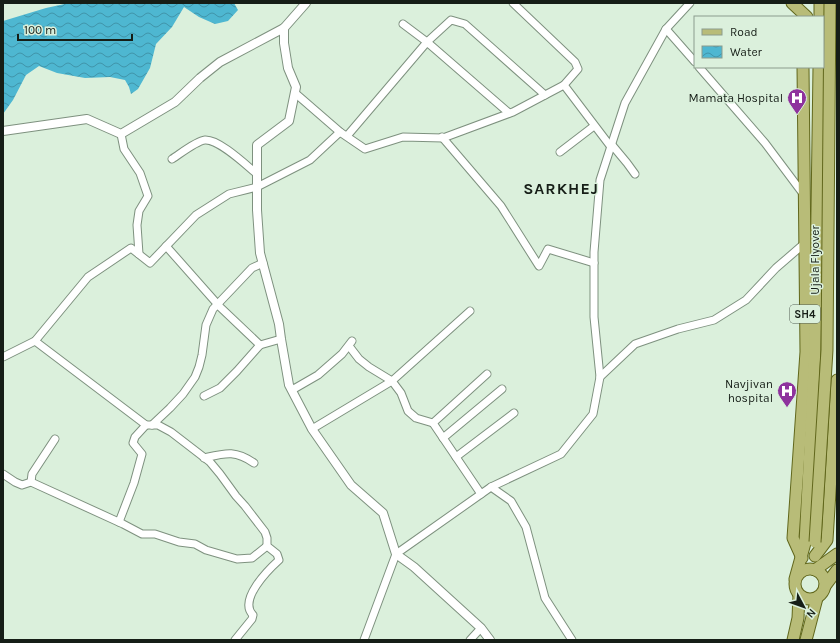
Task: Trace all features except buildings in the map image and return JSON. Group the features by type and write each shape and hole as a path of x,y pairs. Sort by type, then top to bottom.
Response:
{"main road":[{"path":"792,3 804,15"},
{"path":"820,3 820,16"},
{"name":"Ujala Flyover","path":"810,543 827,350 830,3"},
{"path":"824,33 837,45"},
{"name":"SH4","path":"802,558 793,538 806,352 803,68"},
{"name":"Ujala Flyover","path":"810,543 815,351 819,68"},
{"path":"815,556 827,540 837,380"},
{"path":"810,543 815,556 815,570"},
{"path":"810,543 802,558 795,579 795,588 799,595 803,598 808,600 818,598"},
{"path":"815,570 837,554"},
{"path":"795,579 801,572 810,569 820,573 825,581 824,591 818,598 806,640"},
{"path":"825,586 837,570"},
{"path":"794,640 798,618 799,595"}],"street":[{"path":"121,134 175,102 200,78 220,62 284,28 306,3"},
{"path":"295,93 340,132 365,149 403,137 442,138 509,113 564,85 578,69 575,62 513,3"},
{"path":"364,640 396,554 491,487 561,454 593,414 600,376 594,317 594,252 600,180 625,104 666,29 690,3"},
{"path":"347,136 427,42 451,20 465,24 545,95"},
{"path":"403,24 427,42 509,113"},
{"path":"284,28 284,43 288,68 296,88 288,121 257,145 257,210 260,253 279,324 289,385 312,430 351,485 383,513 396,554 414,567 481,628 490,640"},
{"path":"666,29 694,61"},
{"path":"700,68 766,143 804,196"},
{"path":"564,85 594,126 636,174"},
{"path":"3,131 87,119 121,134"},
{"path":"560,152 594,126"},
{"path":"3,357 35,341 88,277 131,248 150,263 196,215 229,194 257,187 310,160 340,132"},
{"path":"121,134 124,149 140,173 148,196 139,211 137,225 139,254"},
{"path":"442,138 501,206 539,266 548,249 594,263"},
{"path":"172,159 205,140 214,142 226,149 257,174"},
{"path":"600,376 635,344 678,329 714,320 746,300 776,268 805,243"},
{"path":"166,246 217,304 260,345"},
{"path":"119,522 134,483 142,454 133,443 135,437 170,408 183,394 195,377 199,367 206,325 213,309 252,268 263,263"},
{"path":"312,430 392,381 470,310"},
{"path":"204,396 220,388 260,345 281,339"},
{"path":"35,341 149,425 158,425 171,432 210,462 265,532 267,546"},
{"path":"292,390 318,375 342,354 350,343 359,359 392,381 401,393 408,411 416,418 433,423 481,494"},
{"path":"433,423 487,374"},
{"path":"443,438 502,389"},
{"path":"456,457 514,413"},
{"path":"31,482 32,474 55,439"},
{"path":"204,458 231,454 241,455 254,463"},
{"path":"3,474 22,485 31,482 142,534 155,534 179,542 195,544 206,550 237,559 252,558 267,546"},
{"path":"491,487 511,501 526,527 545,598 572,640"},
{"path":"235,640 252,619 253,615 249,606 253,589 268,570 279,560 277,554 267,546"},
{"path":"470,640 481,628"}],"water":[{"path":"69,3 234,3 238,10 228,21 215,24 199,17 184,7 172,27 156,44 150,68 138,89 131,94 125,80 110,77 85,78 57,73 39,66 26,75 13,100 3,114 3,21 46,8"}],"place":[{"name":"Mamata Hospital","path":"797,115"},
{"name":"Navjivan hospital","path":"787,408"}],"district":[{"name":"SARKHEJ","path":"561,188"}]}
